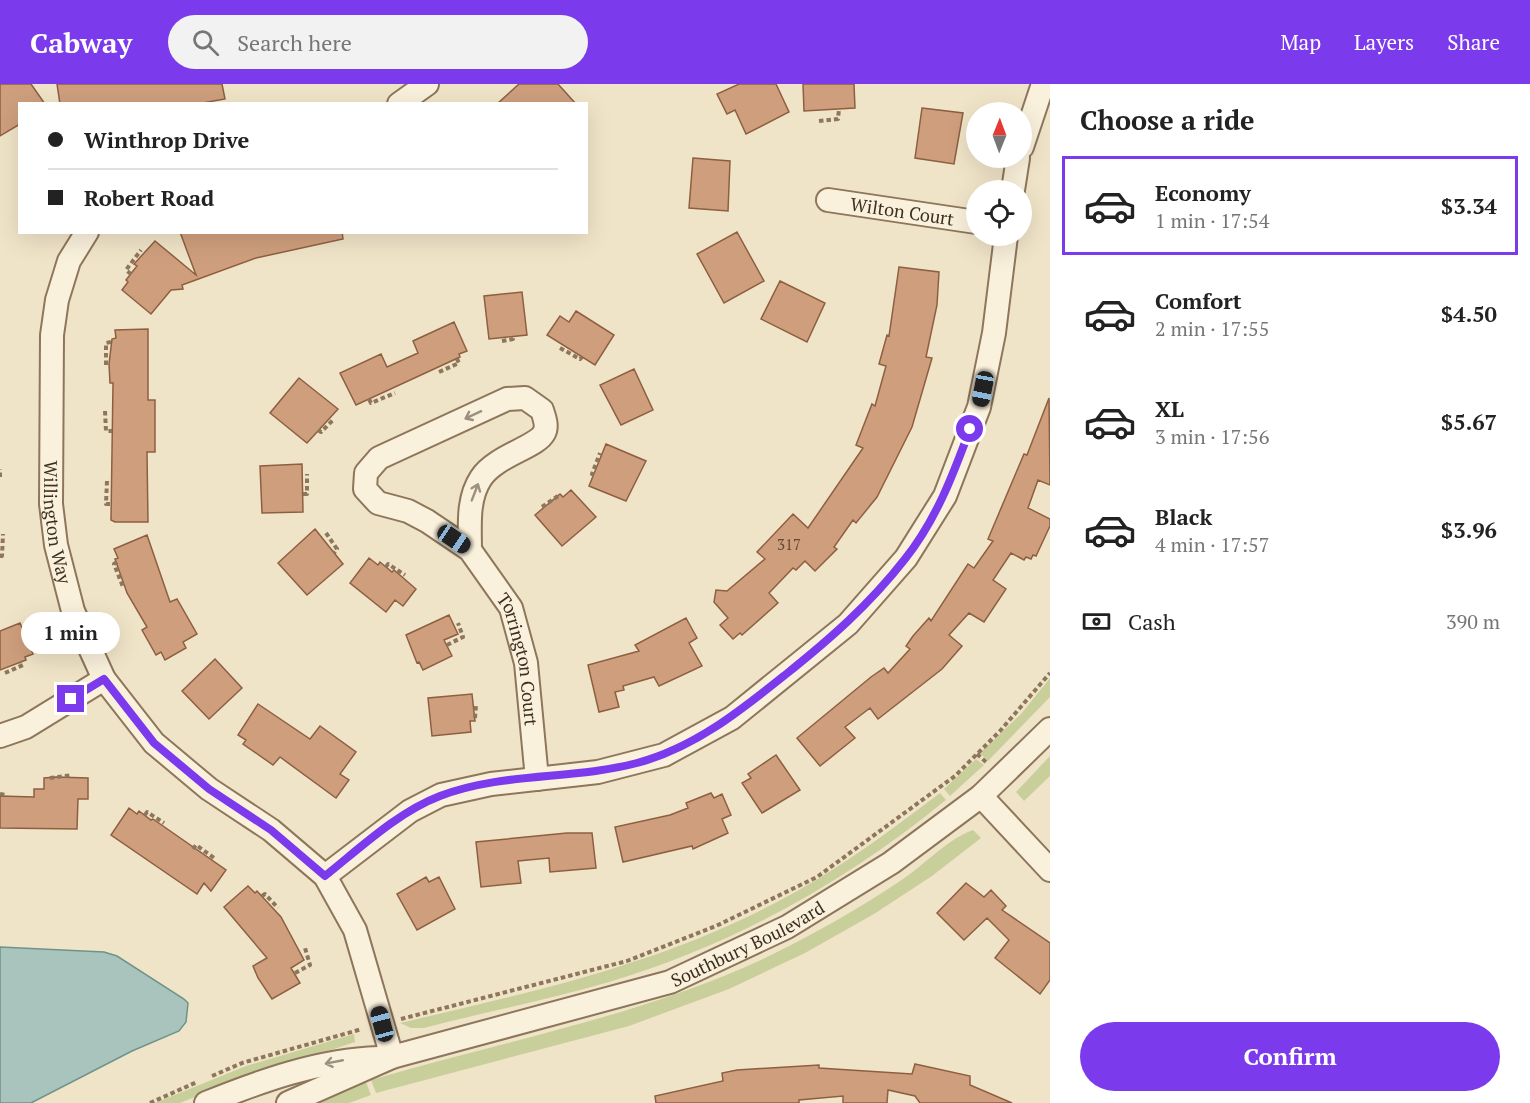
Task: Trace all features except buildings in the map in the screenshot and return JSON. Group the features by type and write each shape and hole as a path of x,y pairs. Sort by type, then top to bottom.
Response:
{"street":[{"path":"402,102 427,84"},
{"path":"1032,117 1043,84"},
{"name":"Wilton Court","path":"828,200 966,221"},
{"name":"Willington Way","path":"86,234 69,261 57,300 51,335 51,504 56,545 70,603 91,656 104,679 154,743 209,789 271,830 325,876 349,916 363,953 392,1057"},
{"path":"325,876 410,812 441,795 491,784 598,772 664,755 732,718 848,624 906,558 945,496 979,407 994,333 1005,246"},
{"name":"Torrington Court","path":"471,550 472,499 481,477 500,459 537,441 544,433 546,424 542,410 525,398 507,399 379,458 366,473 365,489 378,503 408,511 471,550 511,608 526,663 537,779"},
{"path":"0,736 26,727 104,679"},
{"name":"Southbury Boulevard","path":"288,1103 392,1057 670,982 787,927 891,863 981,796 1050,729"},
{"path":"981,796 1050,870"},
{"name":"Southbury Boulevard","path":"206,1103 246,1087 334,1060 392,1057"}],"path":[{"path":"819,121 838,119 839,109"},
{"path":"131,274 126,270 141,250"},
{"path":"502,340 513,339 513,336"},
{"path":"106,365 106,343 111,342"},
{"path":"560,348 580,359 582,357"},
{"path":"439,372 459,363 457,359"},
{"path":"369,399 370,402 395,393"},
{"path":"105,411 106,431 112,431"},
{"path":"318,430 321,432 333,420"},
{"path":"594,475 592,474 600,453"},
{"path":"0,469 0,477"},
{"path":"303,494 307,494 307,474"},
{"path":"106,481 106,504 111,504"},
{"path":"542,507 558,495"},
{"path":"326,533 338,549 334,553"},
{"path":"0,556 2,556 3,534"},
{"path":"117,562 114,564 123,587"},
{"path":"386,567 388,564 405,575"},
{"path":"447,645 463,637 458,623"},
{"path":"5,673 23,665 21,662"},
{"path":"398,1020 627,961 716,926 817,877 939,787 977,754 1050,673"},
{"path":"475,718 476,705"},
{"path":"977,754 986,762"},
{"path":"50,778 72,775"},
{"path":"939,787 944,792"},
{"path":"0,794 7,795"},
{"path":"145,815 147,812 164,823"},
{"path":"194,849 195,846 214,858"},
{"path":"262,896 265,894 278,908"},
{"path":"295,973 310,965 305,948"}],"green space":[{"path":"1050,678 1050,697 988,761 980,753 1021,714"},
{"path":"1050,756 1050,776 1024,801 1016,792"},
{"path":"976,759 984,765 950,796 944,789"},
{"path":"940,793 946,800 869,858 786,908 700,949 609,982 540,1000 424,1028 411,1028 400,1023 591,975 685,944 730,925 775,903 839,866"},
{"path":"973,830 981,838 932,876 874,914 805,953 729,989 629,1026 376,1093 371,1080 668,997 765,958 869,901 903,879 955,839"},
{"path":"354,1034 355,1042 219,1087 180,1103 155,1103 246,1066"},
{"path":"366,1082 371,1095 349,1103 309,1103"}],"water":[{"path":"0,947 104,952 117,956 184,999 188,1003 186,1022 179,1031 132,1051 31,1103 0,1103"}],"route":[{"path":"71,699 104,679 154,743 209,789 271,830 325,876 410,812 441,795 491,784 598,772 639,763 664,755 732,718 848,624 906,558 945,496 970,429"}]}
